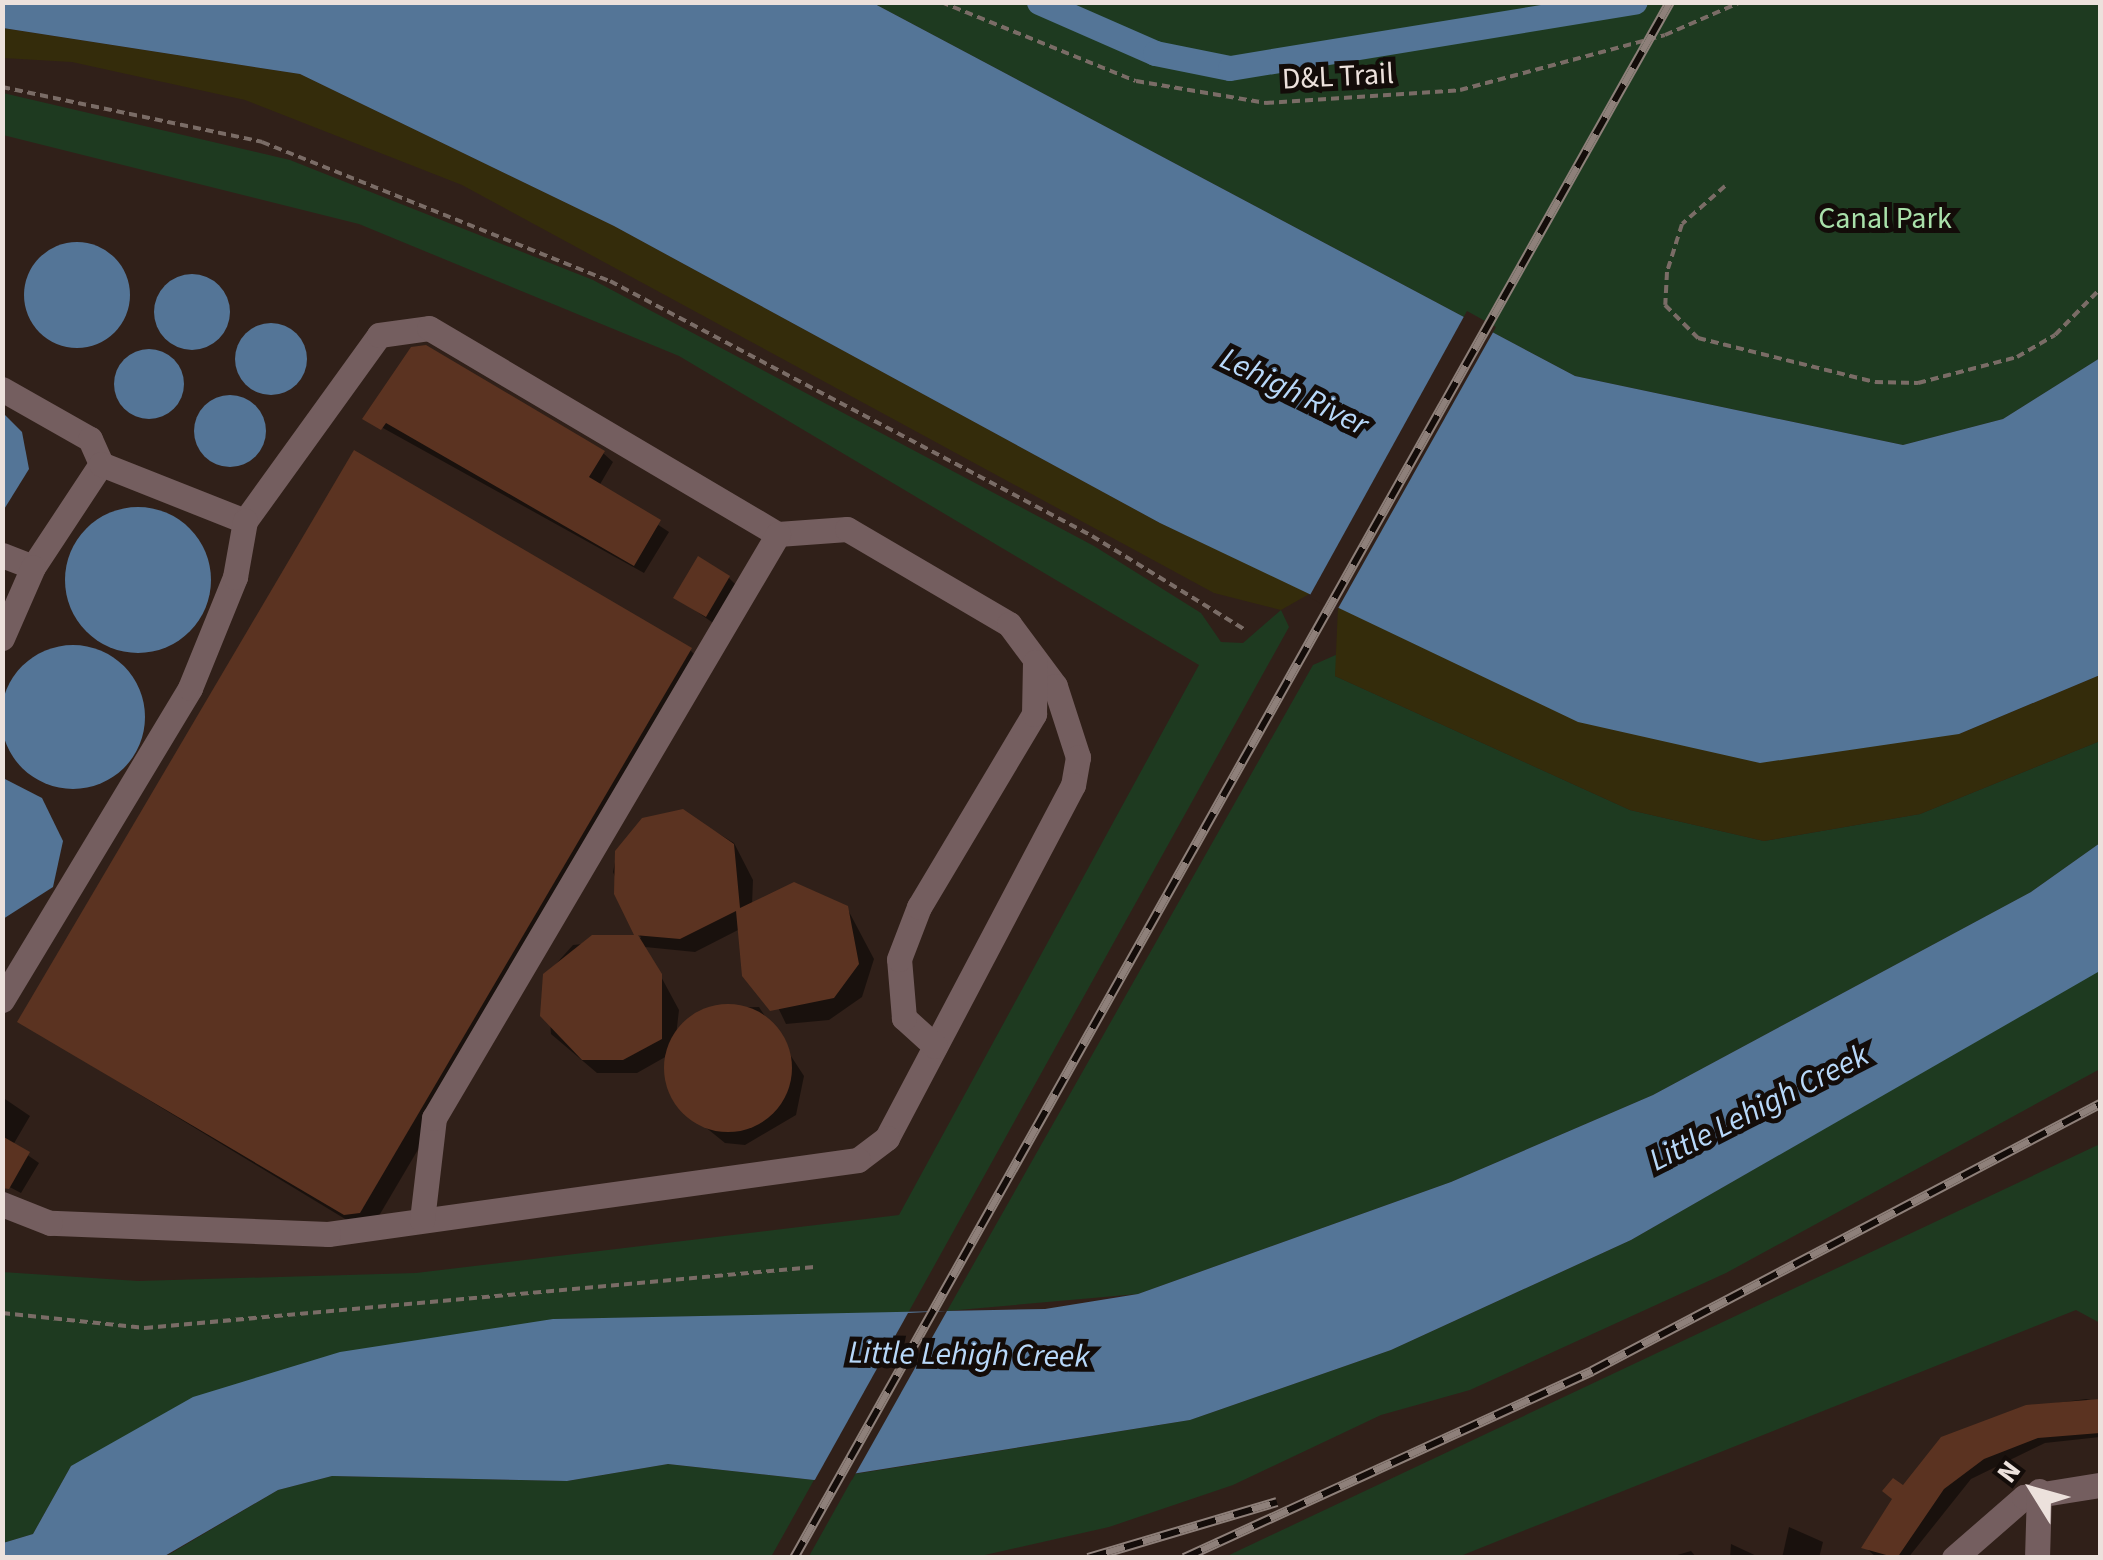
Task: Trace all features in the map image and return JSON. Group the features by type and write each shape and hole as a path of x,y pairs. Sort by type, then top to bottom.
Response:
{"street":[{"path":"2,1000 190,688 236,577 245,521 355,363 379,335 404,325 429,328 778,534 847,529 1009,624 1034,657 1070,720 1073,784 887,1138 858,1160 328,1234 50,1223 2,1204"},
{"path":"2,389 90,439 100,464 245,521"},
{"path":"2,638 34,567 100,464"},
{"path":"422,1220 434,1118 778,534"},
{"path":"2,555 34,567"},
{"path":"936,1046 904,1018 899,959 919,907 1034,714 1034,657"},
{"path":"1954,1558 1997,1512 2040,1491 2100,1485"},
{"path":"2037,1558 2040,1491"}],"path":[{"name":"D&L Trail","path":"941,2 1043,49 1181,91 1266,103 1460,90 1665,35 1740,2"},
{"path":"2,87 262,142 610,281 1092,536 1244,629"},
{"path":"1725,186 1682,224 1667,272 1665,305 1698,338 1874,382 1918,383 2017,357 2055,335 2100,289"},
{"path":"2,1313 144,1328 814,1267"}],"green space":[{"name":"Canal Park","path":"873,3 2100,3 2100,358 2003,419 1903,445 1575,376"},
{"path":"3,93 290,160 593,280 1094,546 1201,613 1221,642 1243,643 1281,610 1289,627 908,1313 553,1319 71,1466 33,1534 3,1543 2,1272 138,1281 416,1273 899,1215 1199,665 679,356 359,224 3,135"},
{"path":"1338,654 1335,676 1630,810 1764,841 1920,814 2100,741 2100,843 2031,892 1653,1095 1451,1182 1138,1294 947,1311 1313,665"},
{"path":"2100,970 2100,1069 1726,1273 1470,1390 1381,1415 1233,1485 1109,1527 976,1557 808,1558 855,1474 1190,1420 1391,1350 1631,1240"},
{"path":"2100,1144 2100,1323 2076,1310 1458,1557 1225,1557"},
{"path":"668,1464 814,1480 771,1557 163,1558 278,1490 332,1476 567,1481"}],"sand":[{"path":"2,28 300,74 614,226 1160,523 1311,593 1281,610 1214,593 462,185 245,100 72,62 3,58"},
{"path":"1338,607 1959,734 2100,675 2100,741 1920,814 1764,841 1630,810 1335,676"}],"water":[{"name":"Lehigh River","path":"2,3 873,3 1575,376 1903,445 2003,419 2100,358 2100,675 1959,734 1760,763 1578,722 1160,523 614,226 300,74 3,28"},
{"path":"77,242 97,246 114,258 126,275 130,295 126,315 114,332 97,344 77,348 57,344 40,332 28,315 24,295 28,275 40,258 57,246"},
{"path":"192,274 219,285 230,312 219,339 192,350 165,339 154,312 165,285"},
{"path":"271,323 296,334 307,359 296,384 271,395 246,384 235,359 246,334"},
{"path":"149,349 163,351 174,359 182,370 182,398 174,409 163,417 149,419 135,417 124,409 116,398 114,384 116,370 124,359 135,351"},
{"path":"230,395 244,397 256,405 264,417 264,445 256,457 244,465 230,467 216,465 204,457 196,445 194,431 196,417 204,405 216,397"},
{"path":"3,413 22,432 29,469 3,511"},
{"path":"138,507 166,512 190,528 206,552 211,580 206,608 190,632 166,648 138,653 110,648 86,632 70,608 65,580 70,552 86,528 110,512"},
{"path":"73,645 101,650 124,666 140,689 145,717 140,745 124,768 101,784 73,789 45,784 22,768 6,745 1,717 6,689 22,666 45,650"},
{"path":"3,778 42,798 63,841 53,887 3,919"},
{"name":"Little Lehigh Creek","path":"2100,843 2098,972 1631,1240 1391,1350 1190,1420 814,1480 668,1464 567,1481 332,1476 278,1490 163,1557 3,1558 3,1543 33,1534 71,1466 193,1397 340,1352 553,1319 1045,1309 1138,1294 1451,1182 1653,1095 2031,892"}],"pier":[{"path":"1467,311 1496,327 1336,612 1309,597"},
{"path":"947,1311 852,1480 812,1485 908,1313"}],"building":[{"path":"426,345 605,451 589,477 661,520 634,566 386,423 381,430 362,419 411,347"},
{"path":"354,450 692,648 360,1213 344,1215 17,1022"},
{"path":"698,556 730,576 706,617 673,598"},
{"path":"683,809 734,844 740,908 794,882 848,906 859,964 834,998 770,1011 742,976 736,911 680,939 634,935 614,894 615,851 642,818"},
{"path":"592,935 638,935 662,974 662,1039 623,1060 582,1060 540,1016 543,974"},
{"path":"728,1004 753,1009 773,1023 787,1043 792,1068 787,1093 773,1113 753,1127 728,1132 703,1127 683,1113 669,1093 664,1068 669,1043 683,1023 703,1009"},
{"path":"2,1136 30,1152 9,1189 2,1188"},
{"path":"2100,1399 2100,1433 2038,1438 1984,1459 1944,1489 1897,1558 1861,1548 1892,1499 1882,1491 1893,1478 1903,1485 1941,1437 2026,1405"}],"waterway":[{"path":"1039,2 1155,53 1230,68 1635,2"}],"railway":[{"path":"794,1558 1670,2"},
{"path":"1184,1558 1592,1371 2100,1104"},
{"path":"1088,1558 1277,1502"}]}
